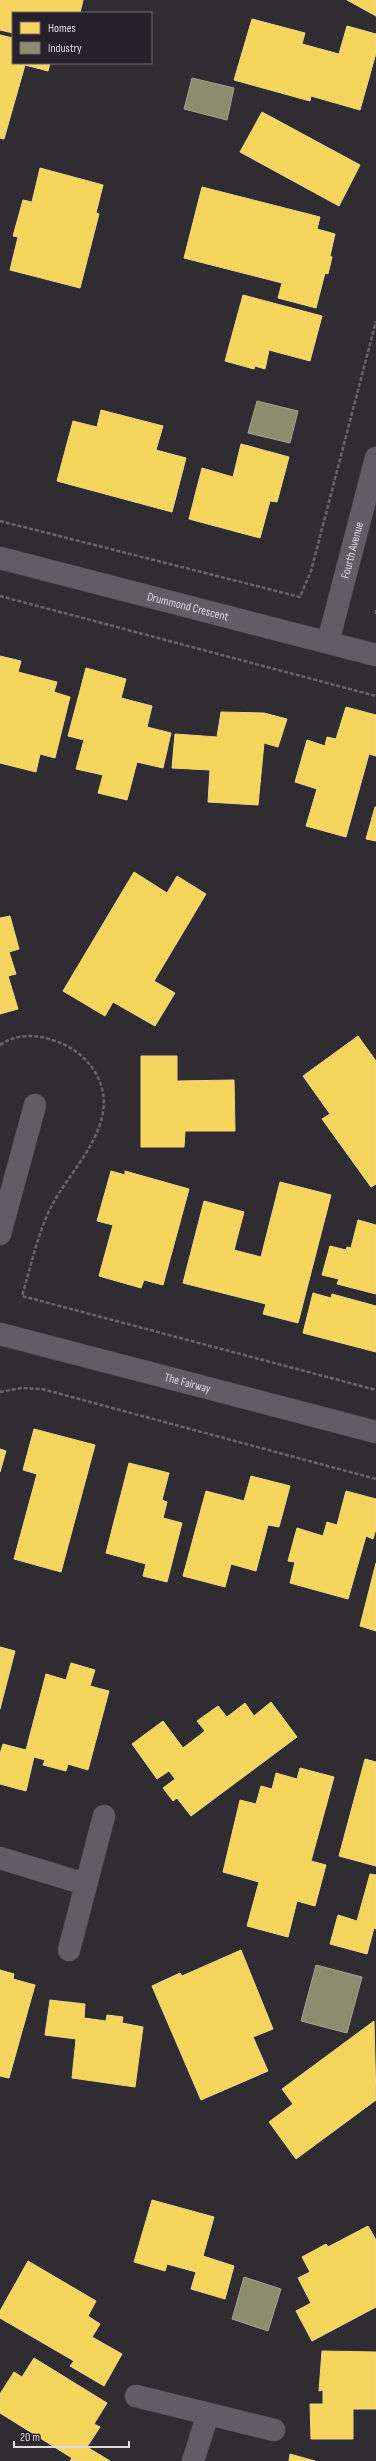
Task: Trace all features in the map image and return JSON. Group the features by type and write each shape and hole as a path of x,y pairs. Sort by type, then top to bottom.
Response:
{"street":[{"name":"Fourth Avenue","path":"328,642 376,458"},
{"name":"Drummond Crescent","path":"0,558 376,655"},
{"path":"0,1234 35,1105"},
{"name":"The Fairway","path":"0,1334 376,1432"},
{"path":"69,1950 104,1816"},
{"path":"0,1858 85,1884"},
{"path":"136,2396 274,2430"},
{"path":"193,2461 208,2414"}],"path":[{"path":"0,521 300,598 311,571 376,321"},
{"path":"0,596 376,696"},
{"path":"376,610 376,616"},
{"path":"0,1045 23,1036 41,1036 76,1050 89,1063 99,1079 103,1103 101,1122 93,1142 64,1185 42,1227 22,1296 376,1390"},
{"path":"0,1392 22,1388 42,1389 376,1479"}],"building: Homes":[{"path":"0,0 83,0 80,12 12,12 12,33 0,30"},
{"path":"347,0 376,0 376,16"},
{"path":"252,19 305,33 302,44 339,54 347,26 376,34 376,53 360,110 311,96 310,101 234,80"},
{"path":"0,35 12,38 12,64 50,64 48,71 25,65 4,139 0,138"},
{"path":"262,112 360,165 339,206 240,152"},
{"path":"40,168 103,185 96,213 99,214 80,288 10,270 18,237 13,236 23,200 32,202"},
{"path":"202,187 320,217 317,229 335,234 328,274 325,273 316,308 278,298 282,283 184,258"},
{"path":"243,295 322,316 310,361 269,350 265,369 255,366 254,369 225,361"},
{"path":"101,410 163,426 156,450 186,458 172,512 57,481 73,421 97,427"},
{"path":"241,444 289,457 277,502 270,501 260,538 189,519 202,468 233,477"},
{"path":"0,656 21,661 18,672 57,682 54,692 70,697 55,758 40,754 36,772 0,763"},
{"path":"86,668 126,679 121,698 152,706 147,727 171,733 163,768 137,762 127,800 98,793 103,775 76,769 84,740 68,736"},
{"path":"346,707 376,715 376,756 369,754 346,837 306,826 317,789 295,782 307,740 325,746 327,737 336,739"},
{"path":"221,712 264,713 287,719 278,747 264,743 258,805 208,802 210,770 172,768 175,734 217,737"},
{"path":"376,807 376,841 366,839"},
{"path":"134,872 167,893 177,876 206,894 154,981 175,993 155,1026 113,1002 105,1016 63,991"},
{"path":"10,916 19,949 9,952 16,974 8,976 18,1009 0,1014 0,918"},
{"path":"358,1036 376,1061 376,1184 371,1187 322,1119 330,1114 303,1076"},
{"path":"141,1056 177,1056 177,1081 234,1080 235,1131 185,1131 184,1147 141,1147"},
{"path":"111,1171 125,1175 125,1171 189,1189 163,1285 144,1280 141,1288 99,1276 113,1225 97,1221"},
{"path":"280,1182 331,1195 298,1323 263,1314 266,1304 183,1283 204,1201 244,1212 234,1250 261,1257"},
{"path":"358,1220 376,1225 376,1294 337,1284 339,1279 322,1275 330,1246 346,1250 347,1247 351,1248"},
{"path":"313,1293 331,1298 332,1294 376,1306 376,1352 303,1333"},
{"path":"34,1429 95,1445 61,1572 14,1559 37,1474 23,1470"},
{"path":"0,1449 6,1451 0,1472"},
{"path":"129,1463 169,1473 162,1500 167,1502 163,1518 182,1523 167,1582 143,1576 146,1564 106,1553"},
{"path":"251,1476 290,1486 279,1527 268,1525 256,1571 231,1564 225,1587 183,1576 206,1491 244,1501"},
{"path":"346,1491 376,1499 376,1529 373,1539 366,1536 348,1599 290,1583 295,1562 288,1561 297,1528 323,1536 327,1522 337,1525"},
{"path":"376,1563 376,1631 360,1626"},
{"path":"0,1647 15,1651 0,1709"},
{"path":"71,1663 95,1670 90,1686 109,1691 88,1770 68,1764 66,1771 43,1765 45,1760 34,1757 26,1791 0,1784 0,1754 3,1744 26,1750 46,1674 66,1680"},
{"path":"271,1702 297,1737 191,1816 177,1798 173,1801 163,1788 175,1779 169,1771 157,1779 132,1744 163,1721 183,1748 205,1731 197,1721 218,1706 227,1717 245,1703 254,1716"},
{"path":"365,1759 376,1762 376,1866 339,1856"},
{"path":"300,1768 334,1777 311,1861 326,1865 315,1906 297,1901 288,1937 247,1926 259,1882 223,1872 240,1800 256,1804 261,1786 272,1789 276,1773 297,1779"},
{"path":"370,1874 376,1875 376,1929 374,1928 367,1954 330,1944 338,1915 357,1921"},
{"path":"241,1950 273,2029 253,2037 268,2071 201,2100 152,1986 180,1973 182,1976"},
{"path":"0,1970 14,1974 13,1979 35,1985 9,2078 0,2076"},
{"path":"50,2000 85,2004 84,2018 106,2021 107,2015 123,2017 122,2023 143,2027 135,2087 72,2078 76,2039 45,2035"},
{"path":"374,2021 376,2100 296,2159 269,2122 293,2104 282,2089"},
{"path":"152,2200 214,2217 203,2256 234,2266 225,2299 191,2289 196,2272 167,2264 165,2271 134,2262"},
{"path":"368,2226 376,2240 376,2307 312,2341 296,2311 311,2303 298,2278 310,2272 302,2257 326,2244 328,2247"},
{"path":"28,2261 96,2301 88,2316 100,2324 92,2337 122,2354 104,2386 70,2366 74,2361 0,2318 0,2311"},
{"path":"322,2351 376,2352 376,2409 353,2409 353,2439 311,2439 310,2404 323,2404 323,2390 319,2391"},
{"path":"34,2358 107,2403 94,2424 100,2427 87,2447 110,2461 70,2461 72,2458 0,2413 0,2394 14,2372 22,2377"},
{"path":"290,2454 315,2461 289,2461"}],"building: Industry":[{"path":"192,78 234,88 227,120 184,109"},
{"path":"257,401 298,411 290,443 248,433"},
{"path":"316,1965 362,1977 347,2033 301,2021"},
{"path":"244,2277 281,2289 268,2331 232,2319"}]}
